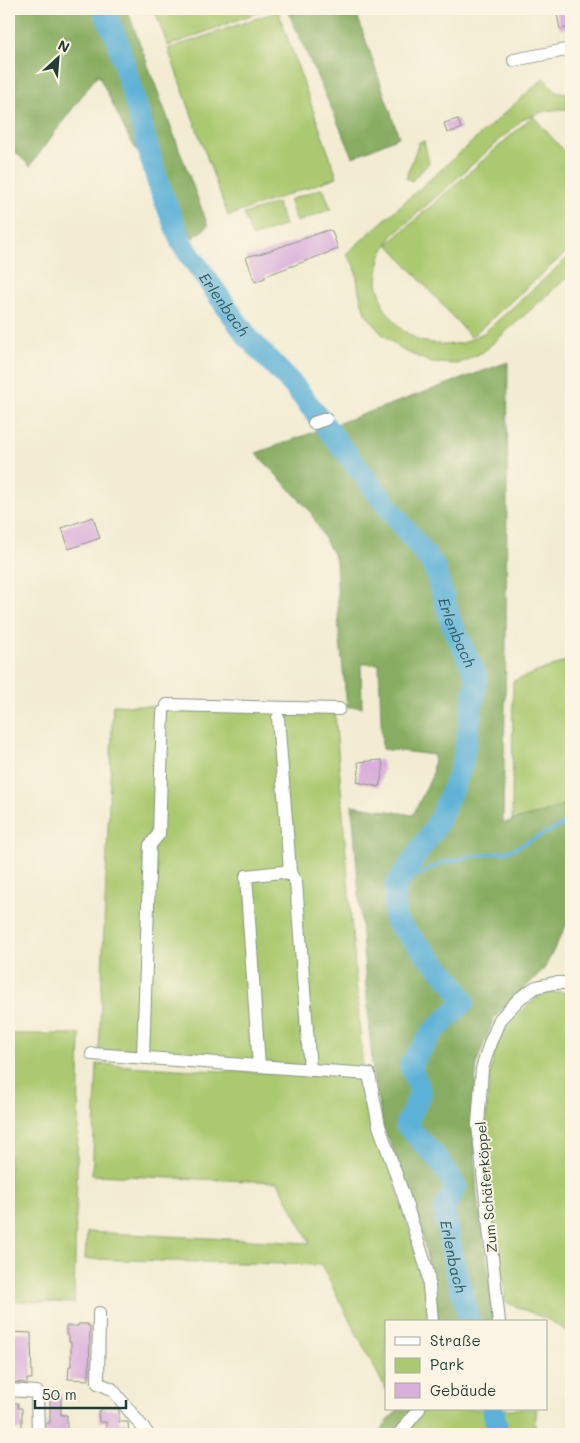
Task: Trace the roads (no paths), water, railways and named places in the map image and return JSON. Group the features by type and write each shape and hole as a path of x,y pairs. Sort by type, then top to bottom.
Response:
{"street":[{"path":"514,60 571,49"},
{"path":"314,423 326,418"},
{"path":"143,1057 150,845 159,834 165,708 339,709"},
{"path":"278,718 291,875 296,882 310,1070"},
{"path":"259,1066 246,876 282,872 291,875"},
{"name":"Zum Schäferköppel","path":"500,1320 478,1125 482,1069 500,1018 520,998 536,987 554,983 571,983"},
{"path":"92,1054 369,1074 380,1126 428,1273 432,1320"},
{"path":"99,1313 98,1383 112,1389 148,1434"},
{"path":"9,1390 38,1392 38,1434"},
{"path":"399,1434 418,1410"}],"waterway":[{"name":"Erlenbach","path":"103,9 117,39 158,183 182,244 249,339 295,387 434,566 451,622 477,678 462,766 438,823 395,887 395,920 453,983 464,1002 432,1033 410,1065 421,1093 406,1125 438,1159 456,1187 444,1210 455,1267 469,1320"},
{"path":"395,887 440,864 469,857 509,851 571,822"},
{"name":"Erlenbach","path":"493,1410 498,1434"}]}
